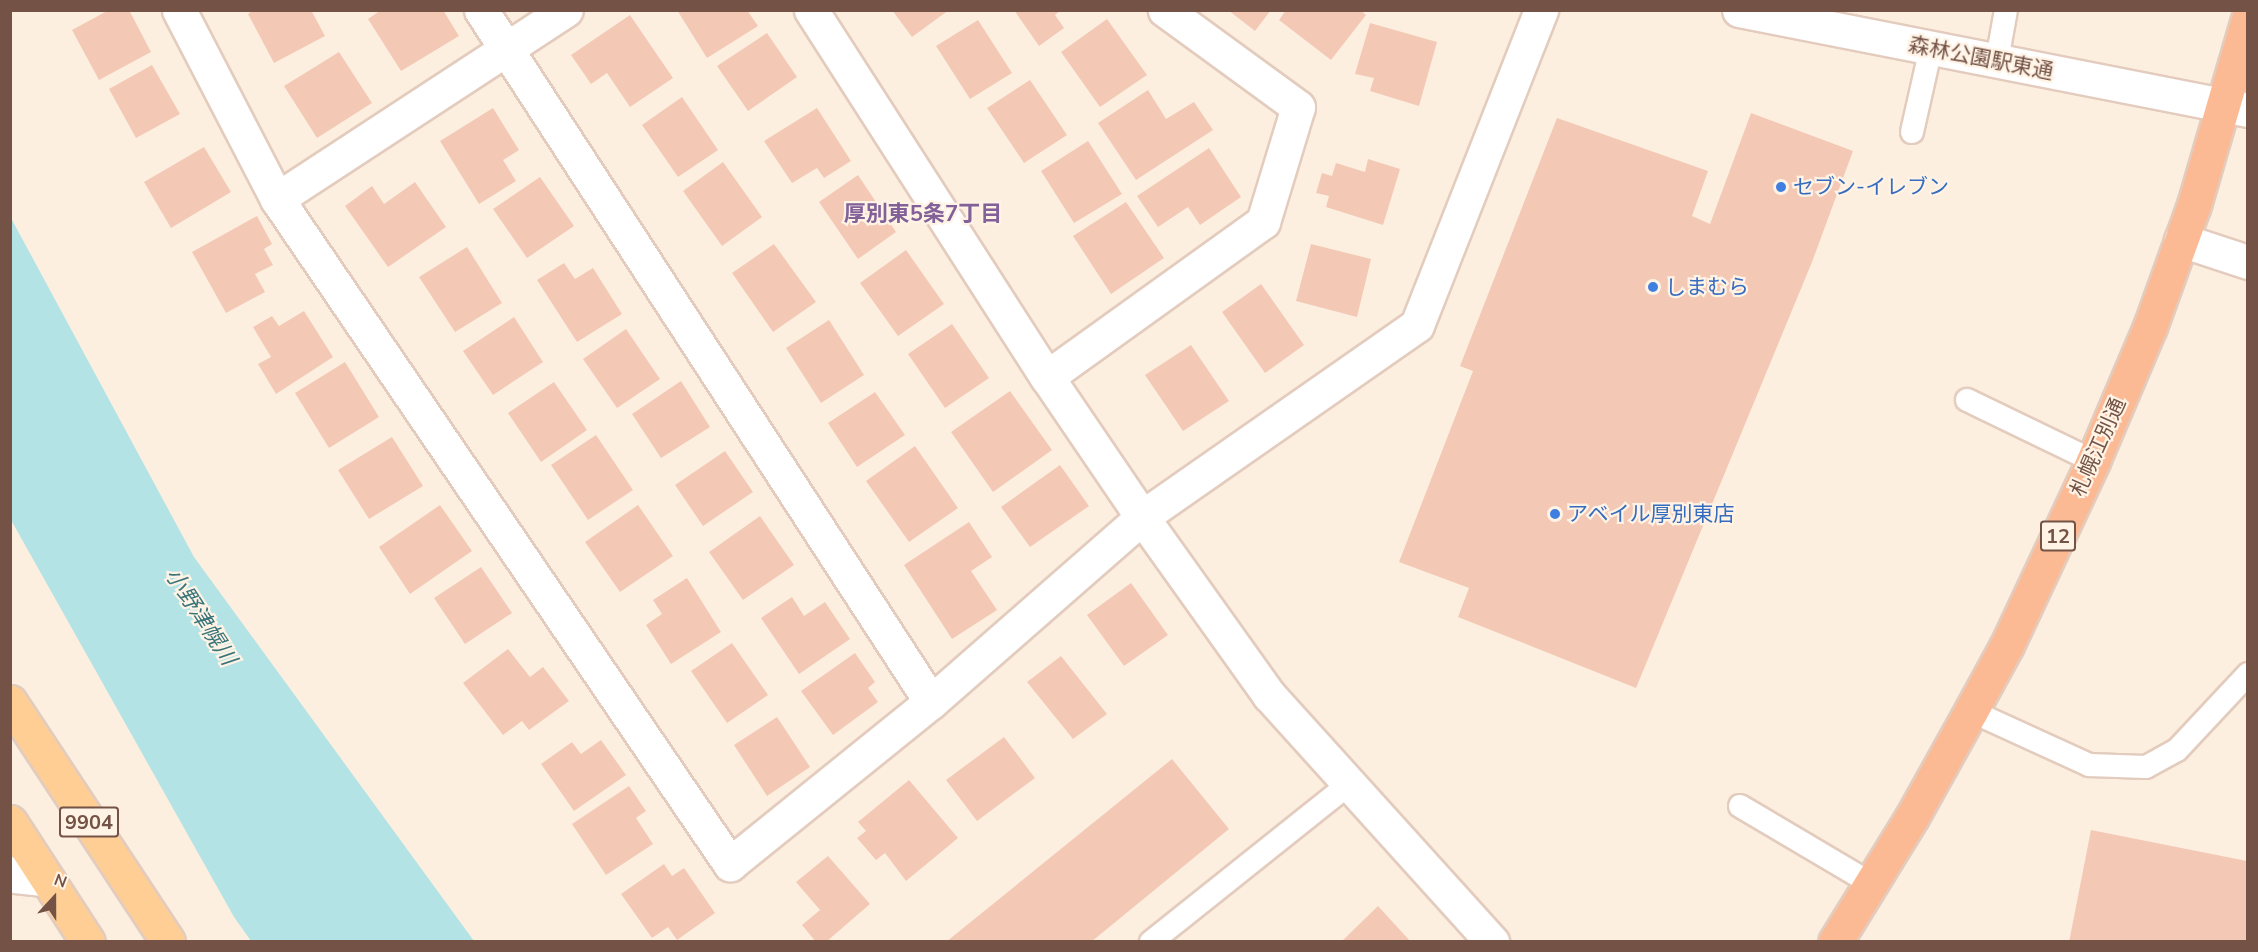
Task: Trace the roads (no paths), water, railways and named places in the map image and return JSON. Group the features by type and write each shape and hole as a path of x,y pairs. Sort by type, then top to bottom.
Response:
{"highway":[{"name":"札幌江別通","path":"1835,942 1872,884 2007,645 2093,461 2150,327 2181,240 2235,107 2247,19"}],"main road":[{"name":"9904","path":"10,702 168,942"},
{"path":"10,822 88,942"}],"street":[{"path":"179,10 278,199 730,864 931,702 1142,517 1417,325 1541,10"},
{"path":"481,10 931,702"},
{"path":"278,199 566,10"},
{"path":"811,10 1047,377 1142,517 1269,695 1492,942"},
{"path":"1047,377 1263,222 1298,107 1165,10"},
{"name":"森林公園駅東通","path":"1740,10 2235,107"},
{"path":"2181,240 2247,262"},
{"path":"10,873 15,876 46,879"}],"lane":[{"path":"1997,60 2006,10"},
{"path":"1912,132 1931,48"},
{"path":"1967,400 2093,461"},
{"path":"1971,711 2089,765 2146,767 2177,750 2247,674"},
{"path":"1151,942 1350,783"},
{"path":"1740,806 1872,884"}],"water":[{"name":"小野津幌川","path":"11,218 194,557 474,941 251,941 234,917 11,520"}],"place":[{"name":"セブン-イレブン","path":"1781,187"},
{"name":"しまむら","path":"1653,287"},
{"name":"アベイル厚別東店","path":"1555,514"}],"district":[{"name":"厚別東5条7丁目","path":"923,215"}]}
